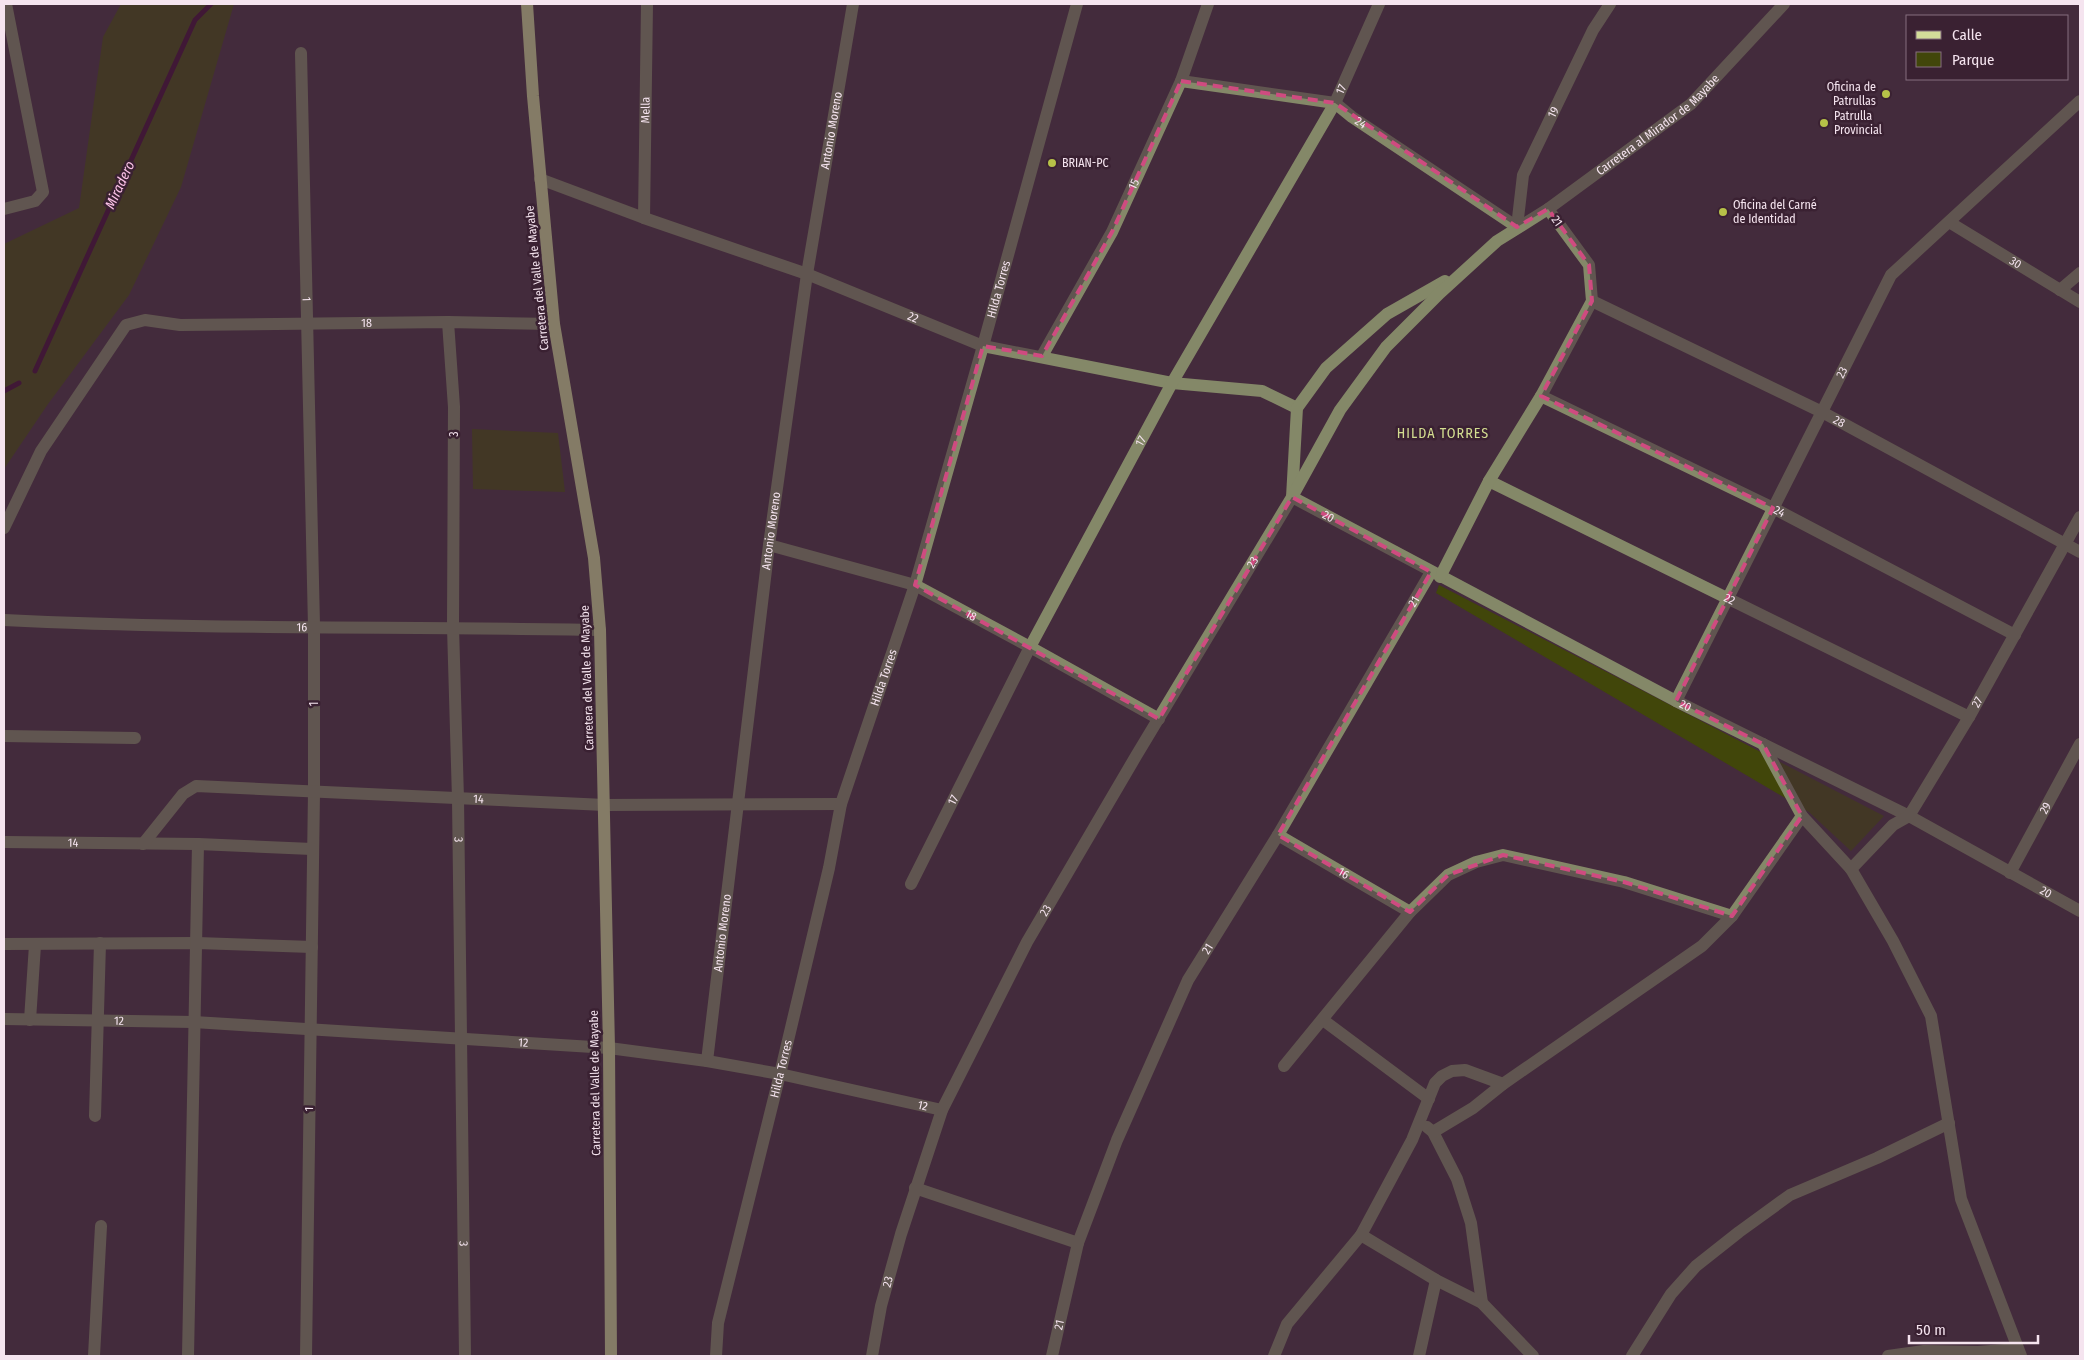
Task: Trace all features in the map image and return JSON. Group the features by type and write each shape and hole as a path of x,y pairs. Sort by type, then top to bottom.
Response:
{"main road":[{"name":"Carretera del Valle de Mayabe","path":"527,4 540,179 554,324 594,558 600,630 609,1048 611,1356"}],"street":[{"path":"4,209 35,201 42,192 7,23 6,4"},
{"path":"7,23 14,4"},
{"name":"Mella","path":"644,218 647,4"},
{"name":"Antonio Moreno","path":"707,1061 769,545 807,274 853,4"},
{"name":"Hilda Torres","path":"716,1356 718,1323 829,868 841,804 915,585 1077,4"},
{"name":"15","path":"1042,356 1112,232 1181,81 1208,4"},
{"name":"17","path":"911,884 1030,647 1172,384 1335,103 1379,4"},
{"name":"19","path":"1517,227 1523,175 1593,30 1610,4"},
{"name":"Carretera al Mirador de Mayabe","path":"1517,227 1548,209 1691,104 1784,4"},
{"name":"1","path":"301,53 314,626 314,792 306,1356"},
{"path":"1181,81 1335,103"},
{"name":"23","path":"1676,702 1891,275 2080,100"},
{"name":"24","path":"1335,103 1352,117 1517,227"},
{"name":"22","path":"540,179 644,218 807,274 983,346 1042,356 1172,384 1262,391 1296,408"},
{"name":"21","path":"1052,1356 1078,1243 1117,1140 1188,980 1278,835 1541,396 1592,301 1589,265 1548,209"},
{"name":"30","path":"1949,222 2080,302"},
{"name":"23","path":"872,1356 881,1306 915,1188 942,1110 1027,942 1292,497 1340,410 1386,347 1440,292 1517,227"},
{"name":"23","path":"1292,497 1296,408 1326,368 1387,314 1466,270"},
{"path":"2060,290 2080,273"},
{"name":"28","path":"1592,301 1822,412 2080,552"},
{"name":"18","path":"4,528 27,484 41,451 126,325 145,320 180,325 448,322 554,324"},
{"name":"3","path":"448,322 454,407 453,627 458,799 465,1356"},
{"name":"24","path":"1541,396 1773,508 2015,634"},
{"name":"22","path":"1489,481 1969,717"},
{"name":"20","path":"1292,497 1676,702 1909,816 2080,911"},
{"name":"27","path":"1851,869 1893,824 1909,816 1969,717 2080,517"},
{"name":"18","path":"769,545 915,585 1159,719"},
{"name":"16","path":"4,620 191,626 453,627 600,630"},
{"path":"4,736 135,738"},
{"path":"1763,744 1802,816 1851,869 1893,941 1931,1016 1961,1199 2019,1352 1978,1354 1924,1351 1888,1356"},
{"name":"29","path":"2010,873 2080,744"},
{"name":"14","path":"142,844 183,794 196,786 605,805 841,804"},
{"path":"1433,1132 1473,1108 1503,1084 1702,946 1732,916 1802,816"},
{"name":"16","path":"1278,835 1410,912"},
{"name":"14","path":"4,842 198,844 312,849"},
{"path":"188,1356 198,844"},
{"path":"1284,1066 1410,912 1448,875 1476,862 1504,855 1624,882 1732,916"},
{"path":"95,1116 100,943"},
{"path":"4,944 197,943 312,947"},
{"path":"30,1020 35,945"},
{"name":"12","path":"4,1019 194,1022 609,1048 707,1061 780,1074 942,1110"},
{"path":"1322,1020 1429,1099"},
{"path":"1274,1356 1288,1324 1361,1235 1412,1140 1435,1083 1442,1076 1452,1071 1465,1070 1503,1084"},
{"path":"1419,1121 1433,1132 1457,1179 1471,1223 1482,1303"},
{"path":"1632,1356 1671,1294 1696,1266 1739,1232 1790,1195 1877,1158 1949,1123"},
{"path":"915,1188 1078,1243"},
{"path":"94,1356 100,1226"},
{"path":"1361,1235 1436,1280 1482,1303 1533,1356"},
{"path":"1419,1356 1436,1280"}],"highlighted area":[{"path":"1181,81 1335,103 1517,227 1548,209 1589,265 1592,301 1541,396 1773,508 1676,701 1763,744 1802,816 1732,916 1624,882 1503,855 1448,875 1410,912 1278,835 1431,572 1292,497 1159,719 915,585 983,346 1042,356 1112,232"}],"green space":[{"path":"121,4 234,4 181,187 129,295 48,404 4,469 4,244 79,208 103,37"},
{"path":"472,429 558,433 565,492 473,489"},
{"path":"1439,585 1884,816 1851,851 1809,812 1436,593"}],"waterway":[{"name":"Miradero","path":"35,371 195,20 211,4"},
{"path":"4,391 19,383"}],"place":[{"name":"Oficina de Patrullas","path":"1886,94"},
{"name":"Patrulla Provincial","path":"1824,123"},
{"name":"BRIAN-PC","path":"1052,163"},
{"name":"Oficina del Carné de Identidad","path":"1723,212"}],"district":[{"name":"HILDA TORRES","path":"1443,433"}]}
